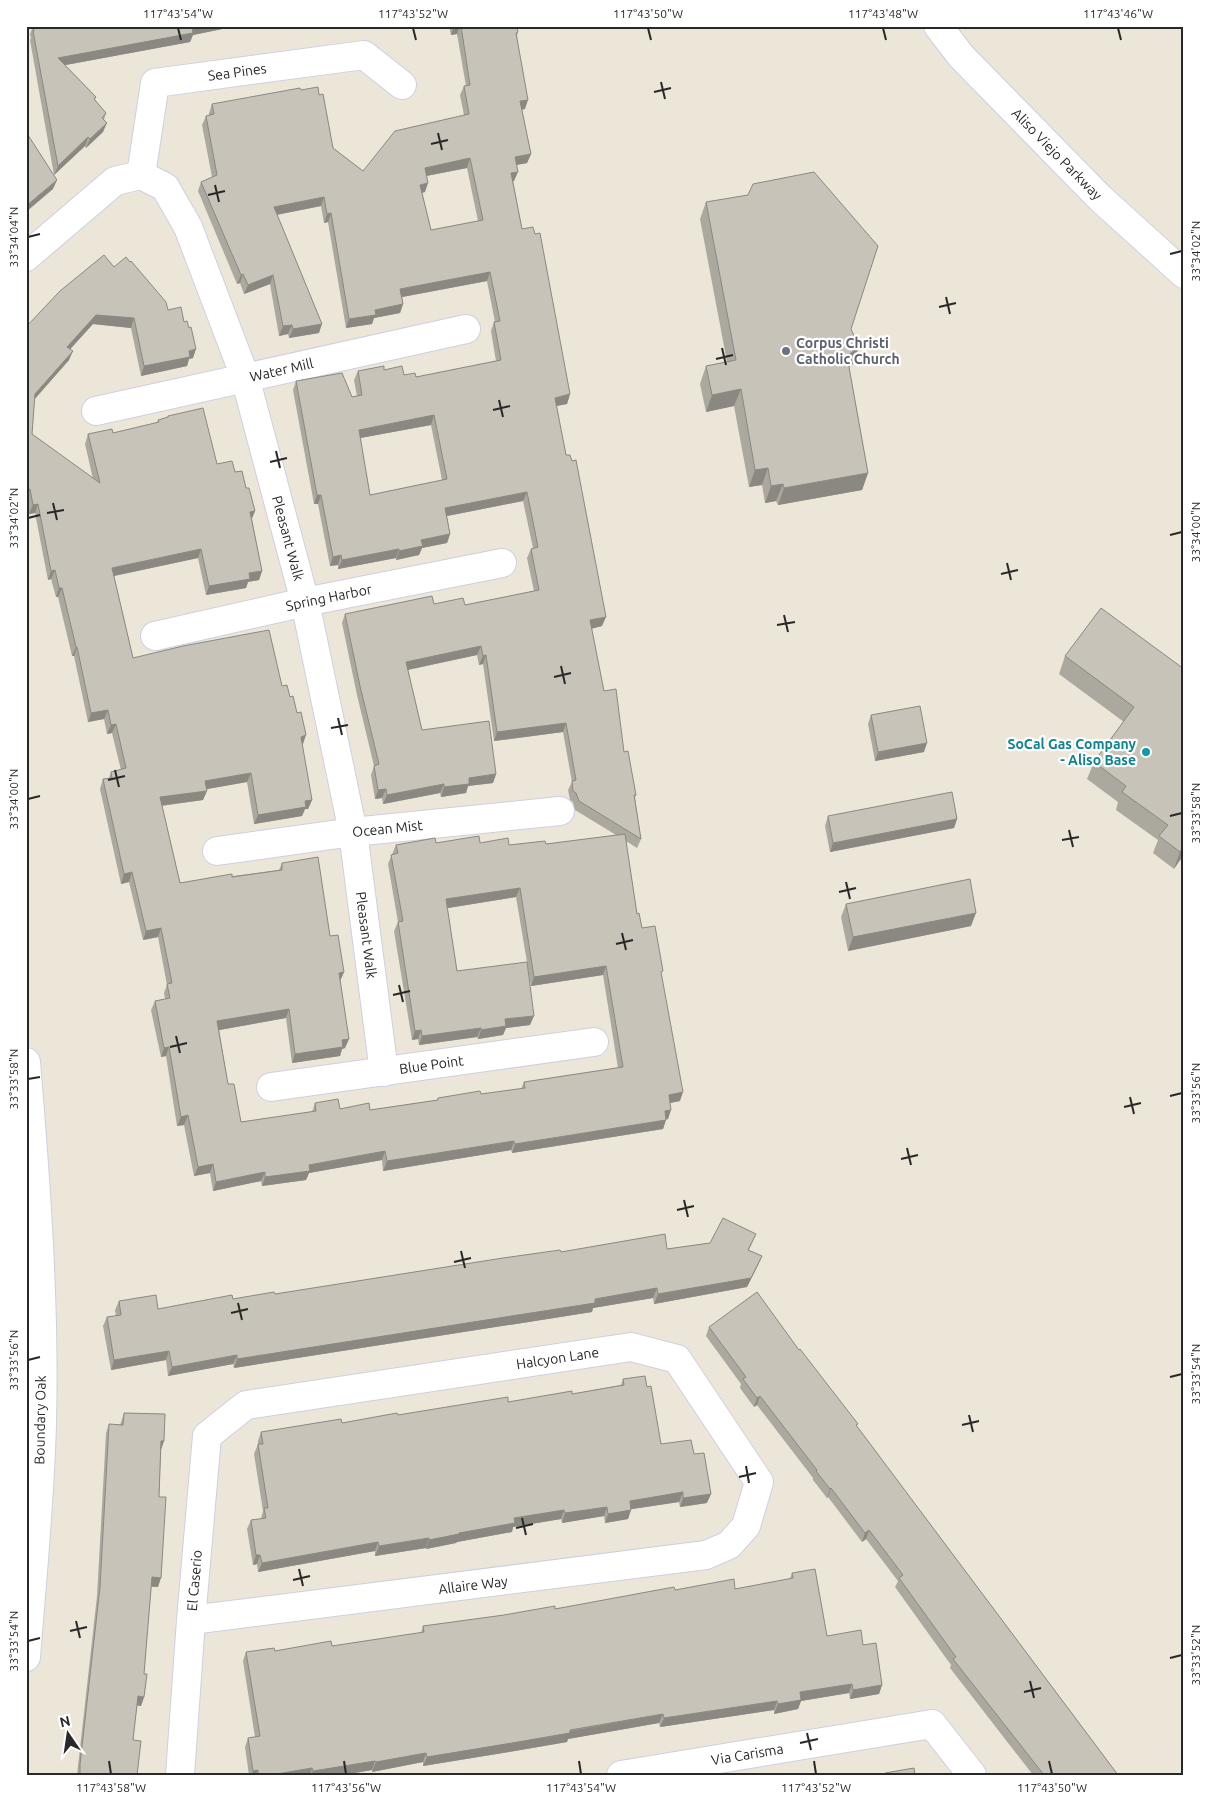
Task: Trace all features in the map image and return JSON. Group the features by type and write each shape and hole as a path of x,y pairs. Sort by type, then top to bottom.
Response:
{"street":[{"name":"Aliso Viejo Parkway","path":"938,26 961,56 1100,198 1184,274"},
{"name":"Sea Pines","path":"141,175 155,83 364,55 402,85"},
{"path":"26,257 115,182 141,175"},
{"name":"Pleasant Walk","path":"141,175 165,186 188,227 245,377 305,602 352,832 384,1072"},
{"name":"Water Mill","path":"96,411 466,329"},
{"name":"Spring Harbor","path":"155,636 305,602 502,563"},
{"name":"Ocean Mist","path":"217,851 352,832 560,811"},
{"name":"Blue Point","path":"271,1088 594,1042"},
{"name":"Boundary Oak","path":"26,1062 37,1197 42,1346 42,1423 26,1657"},
{"name":"Halcyon Lane","path":"246,1406 631,1348 677,1360 759,1482 746,1526"},
{"name":"El Caserio","path":"180,1775 207,1436 246,1406"},
{"name":"Allaire Way","path":"191,1620 706,1555 729,1545 746,1526"},
{"name":"Via Carisma","path":"621,1775 932,1724 972,1775"}],"building":[{"path":"33,26 192,26 193,33 58,58 96,97 94,99 106,113 102,118 107,123 90,139 88,137 58,166"},
{"path":"461,26 517,26 518,32 516,33 528,100 520,101 531,154 515,157 518,172 511,173 522,229 533,227 535,234 540,233 570,394 555,398 566,455 570,455 572,461 576,460 606,617 590,620 604,691 616,689 624,752 628,751 641,839 579,801 576,793 573,791 572,781 576,780 566,723 497,732 486,655 483,656 481,646 406,662 422,730 489,721 496,774 469,778 469,784 444,787 444,784 387,795 386,789 378,790 374,766 379,764 345,614 432,596 434,604 463,598 465,605 539,590 531,549 538,547 527,492 445,508 450,534 421,540 423,546 342,560 341,555 333,557 321,495 317,495 296,381 342,373 352,397 362,395 358,371 384,366 384,370 402,366 404,375 415,373 416,377 501,360 494,322 500,321 490,272 400,289 403,304 375,310 376,315 349,319 331,213 327,214 324,197 274,207 322,324 293,329 292,325 283,326 273,275 248,285 243,274 241,275 201,182 217,175 206,116 214,114 212,104 300,88 301,90 318,87 319,95 323,94 333,148 363,171 395,131 469,114 464,86 470,85","holes":["470,158 483,220 431,230 420,185 428,183 425,168","434,415 447,479 370,495 359,430"]},
{"path":"26,132 57,180 26,206"},
{"name":"Corpus Christi Catholic Church","path":"814,172 878,246 851,329 859,347 847,356 868,473 784,488 783,484 771,486 768,468 755,470 741,389 712,395 706,366 736,360 706,202 748,195 753,184"},
{"path":"104,255 114,267 126,257 166,302 168,310 181,307 184,322 187,321 189,328 191,327 196,349 189,351 190,357 144,366 134,318 96,315 67,347 73,351 35,394 32,434 100,483 88,434 112,429 113,433 159,422 158,420 168,416 203,408 217,464 232,461 235,472 242,471 246,488 249,488 255,511 250,512 262,571 249,573 250,579 209,586 201,549 112,568 133,658 183,646 269,630 282,686 287,685 290,697 293,696 297,713 301,712 306,735 301,737 312,800 305,801 306,807 258,815 251,773 205,781 207,791 160,797 180,883 232,874 232,877 282,870 282,863 318,857 330,936 338,935 344,972 339,973 349,1039 342,1040 343,1047 295,1054 289,1009 217,1021 228,1084 234,1084 241,1122 316,1111 315,1103 338,1099 340,1109 369,1103 370,1110 438,1100 438,1098 480,1091 481,1094 525,1088 524,1082 623,1067 606,966 534,977 520,888 446,899 457,971 527,962 534,1016 505,1019 506,1026 481,1030 481,1028 422,1036 421,1030 415,1031 398,922 403,921 391,855 398,853 396,845 435,838 436,843 479,836 480,843 508,838 509,845 545,841 546,844 625,834 637,914 639,913 642,928 655,926 663,971 661,972 683,1092 669,1095 671,1110 665,1111 666,1120 515,1144 514,1141 387,1161 385,1151 309,1165 310,1171 265,1177 265,1172 216,1182 213,1164 198,1167 188,1115 181,1117 169,1047 164,1048 155,1001 170,998 167,984 172,983 161,928 146,931 132,872 124,874 103,779 112,778 111,772 126,768 116,724 111,725 108,710 91,713 62,588 59,588 55,570 51,571 38,504 33,505 30,489 26,490 26,327 60,291"},
{"name":"SoCal Gas Company - Aliso Base","path":"1101,608 1184,669 1184,846 1180,852 1159,836 1168,825 1122,792 1126,786 1094,762 1134,707 1065,656"},
{"path":"920,706 927,743 878,752 871,715"},
{"path":"952,792 957,819 833,843 828,816"},
{"path":"970,879 976,913 853,937 846,904"},
{"path":"723,1218 756,1234 748,1250 762,1256 751,1278 658,1294 657,1288 595,1299 595,1303 237,1359 237,1355 172,1367 169,1351 114,1360 107,1317 121,1315 119,1301 156,1295 158,1309 232,1295 233,1299 274,1292 275,1294 503,1258 560,1250 561,1252 665,1234 667,1249 710,1243"},
{"path":"757,1292 799,1350 858,1424 856,1425 1118,1775 1044,1775 953,1659 956,1657 899,1578 903,1575 869,1530 865,1533 760,1396 757,1398 743,1379 746,1377 709,1327"},
{"path":"645,1376 647,1387 651,1386 661,1444 691,1440 694,1454 704,1453 711,1494 683,1498 683,1492 630,1501 631,1510 608,1514 607,1507 565,1513 564,1510 514,1518 515,1523 429,1540 429,1538 379,1546 378,1542 262,1563 260,1555 256,1555 251,1520 266,1518 264,1508 268,1508 258,1444 263,1444 261,1432 341,1419 342,1423 508,1397 508,1402 572,1391 572,1394 624,1385 623,1379"},
{"path":"124,1413 165,1414 164,1441 161,1441 159,1497 166,1497 161,1578 152,1577 144,1674 147,1674 144,1697 138,1696 133,1740 141,1741 137,1775 80,1775 100,1587 109,1424 123,1425"},
{"path":"815,1569 827,1636 861,1630 863,1645 876,1643 882,1685 853,1690 852,1684 800,1692 801,1700 778,1704 777,1701 664,1718 663,1714 570,1730 570,1733 427,1757 426,1753 313,1771 312,1768 271,1775 258,1775 258,1770 253,1771 248,1738 260,1736 246,1652 274,1648 275,1651 331,1641 332,1646 424,1632 423,1626 555,1606 555,1609 674,1587 675,1590 734,1579 735,1589 793,1578 792,1573"},
{"path":"914,1768 915,1775 886,1775 885,1773"}],"place":[{"name":"Corpus Christi Catholic Church","path":"786,351"},
{"name":"SoCal Gas Company - Aliso Base","path":"1146,752"}]}
